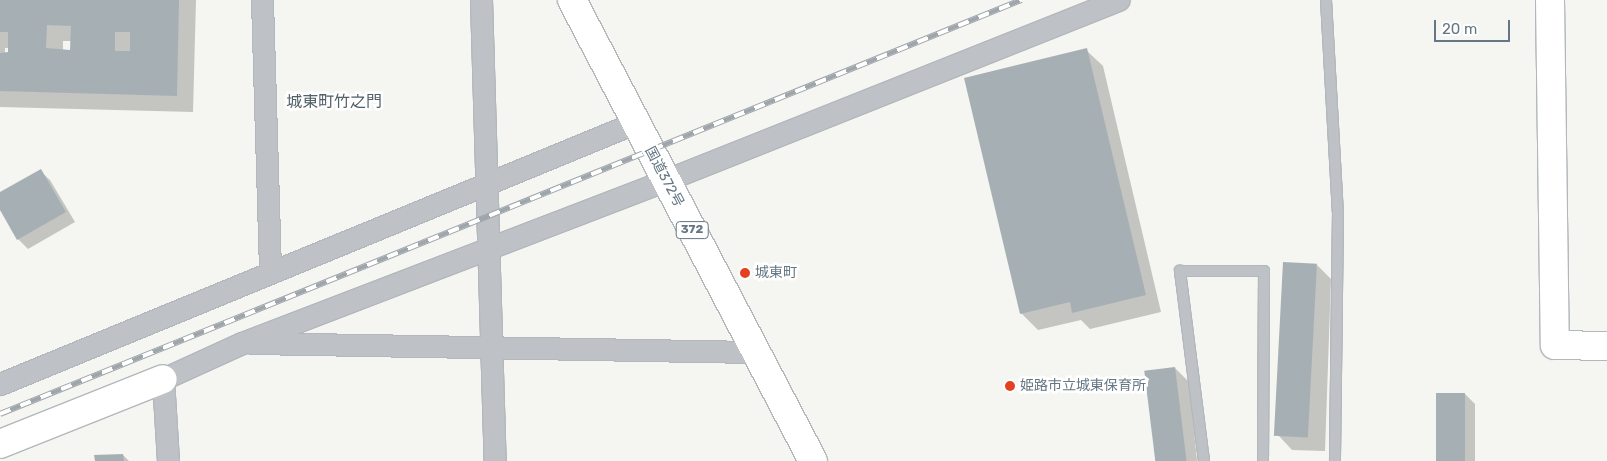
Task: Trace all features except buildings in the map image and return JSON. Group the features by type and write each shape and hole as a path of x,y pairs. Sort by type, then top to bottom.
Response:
{"main road":[{"name":"国道372号","path":"572,0 813,461"},
{"path":"1550,0 1555,345 1607,346"},
{"path":"0,444 162,379"}],"street":[{"path":"262,0 270,270"},
{"path":"481,0 495,461"},
{"path":"168,461 162,379 242,343 489,246 666,180 1118,0"},
{"path":"0,384 270,270 636,122"},
{"path":"242,343 755,352"}],"lane":[{"path":"1326,0 1338,212 1335,461"},
{"path":"1204,461 1180,271 1264,271 1263,461"}],"railway":[{"path":"0,414 1021,0"}],"place":[{"name":"城東町","path":"745,273"},
{"name":"姫路市立城東保育所","path":"1010,386"}],"district":[{"name":"城東町竹之門","path":"334,102"}]}
